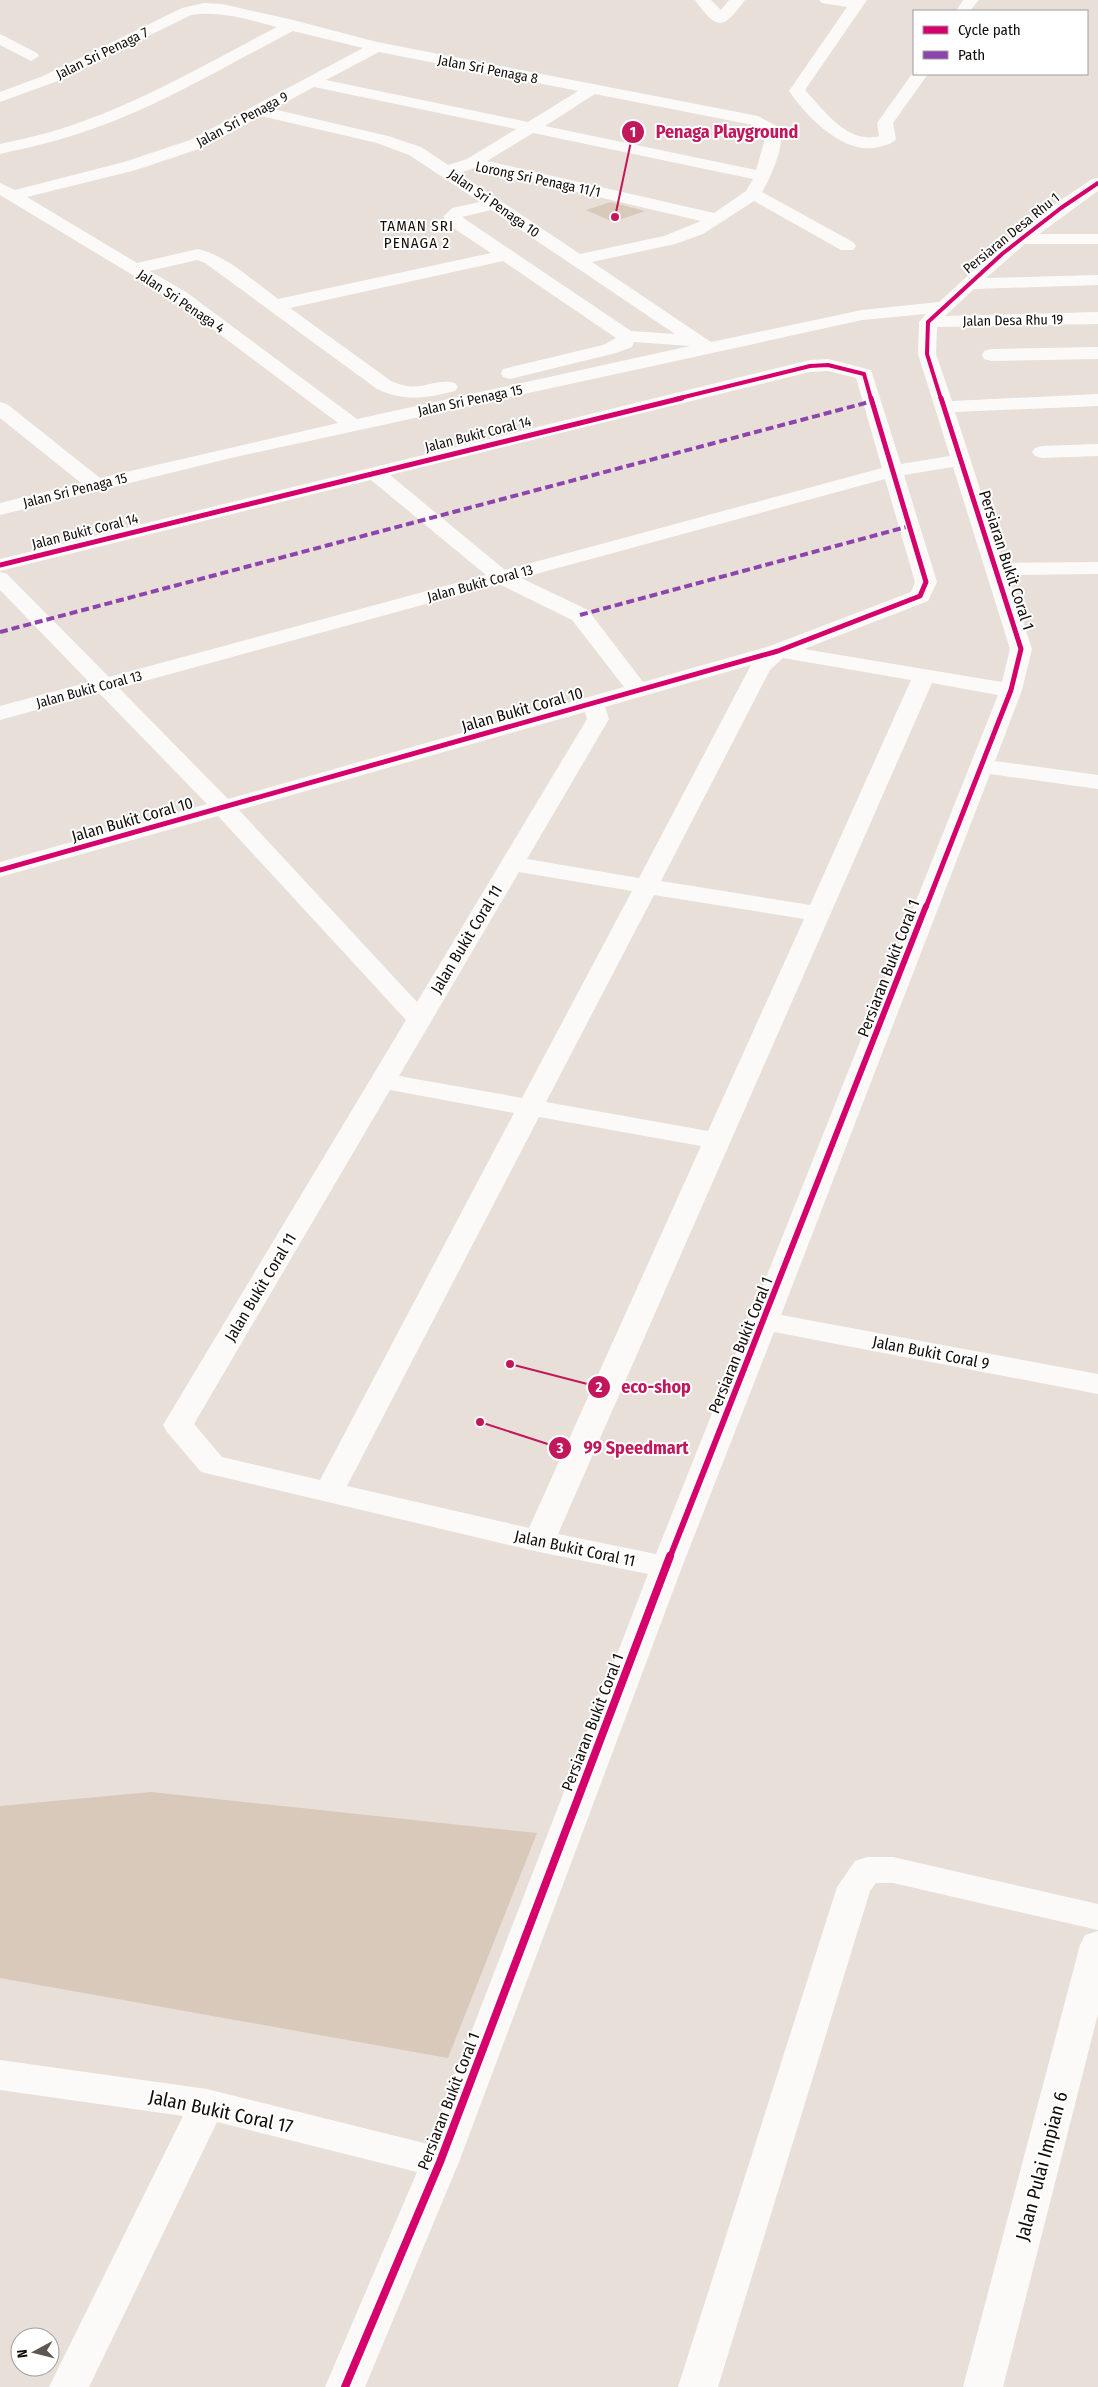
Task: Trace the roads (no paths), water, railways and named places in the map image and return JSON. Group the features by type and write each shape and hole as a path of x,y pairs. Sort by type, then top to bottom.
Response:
{"street":[{"path":"703,0 721,20 737,0"},
{"path":"827,0 858,2"},
{"path":"858,2 797,91 843,137 860,144 876,144 888,139 885,123 919,75"},
{"name":"Jalan Sri Penaga 8","path":"204,8 222,9 293,25 376,47 758,121 772,130 774,139 763,176"},
{"name":"Jalan Sri Penaga 7","path":"0,97 49,79 186,11 204,8"},
{"path":"0,148 44,138 97,122 154,96 293,25"},
{"path":"0,39 31,56"},
{"name":"Jalan Sri Penaga 9","path":"6,191 130,166 196,144 376,47"},
{"path":"311,82 534,126 763,176 753,194 717,219 697,230 669,240 576,260"},
{"path":"473,162 591,90"},
{"name":"Jalan Sri Penaga 10","path":"256,110 382,139 415,150 702,345"},
{"name":"Lorong Sri Penaga 11/1","path":"447,171 473,162 717,219"},
{"name":"Persiaran Desa Rhu 1","path":"935,314 1002,254 1023,240 1061,208 1098,183"},
{"name":"Jalan Sri Penaga 4","path":"6,191 180,296 354,426"},
{"path":"753,194 847,246"},
{"path":"496,204 458,212 452,217 458,224 626,336 702,345"},
{"path":"1023,240 1098,239"},
{"path":"134,269 198,254 211,259 278,305 384,385 400,393 420,393 470,382"},
{"path":"278,305 506,255"},
{"path":"967,284 1098,280"},
{"name":"Jalan Sri Penaga 15","path":"0,509 95,484 702,345 862,315 935,314"},
{"name":"Jalan Desa Rhu 19","path":"935,314 1098,318"},
{"name":"Persiaran Bukit Coral 1","path":"345,2387 440,2162 666,1567 1011,690 1021,649 926,354 935,314"},
{"path":"488,378 609,349 625,343 626,336"},
{"path":"991,355 1098,352"},
{"name":"Jalan Bukit Coral 14","path":"0,565 810,366 828,365 864,374 893,471"},
{"path":"944,407 1098,400"},
{"path":"0,408 95,484"},
{"path":"1042,452 1098,450"},
{"name":"Jalan Bukit Coral 13","path":"0,712 893,471 961,460"},
{"name":"Jalan Bukit Coral 10","path":"0,870 778,651 920,596 926,582 893,471"},
{"path":"375,473 501,577 580,615 638,691"},
{"path":"995,569 1098,568"},
{"path":"0,578 223,807 419,1019"},
{"path":"329,1492 761,667 778,651 1011,690"},
{"path":"539,1541 924,676"},
{"name":"Jalan Bukit Coral 11","path":"593,703 598,719 178,1425 212,1465 539,1541 666,1567"},
{"path":"982,766 1098,782"},
{"path":"511,864 818,914"},
{"path":"382,1081 717,1141"},
{"name":"Jalan Bukit Coral 9","path":"764,1321 1098,1384"},
{"path":"698,2387 854,1887 867,1870 893,1870 1098,1918"},
{"name":"Jalan Pulai Impian 6","path":"983,2387 1098,1946"},
{"name":"Jalan Bukit Coral 17","path":"2,2079 207,2104 440,2162"},
{"path":"69,2387 207,2104"}],"place":[{"name":"Penaga Playground","path":"615,217"},
{"name":"eco-shop","path":"510,1364"},
{"name":"99 Speedmart","path":"480,1422"}],"district":[{"name":"TAMAN SRI PENAGA 2","path":"417,234"}]}
